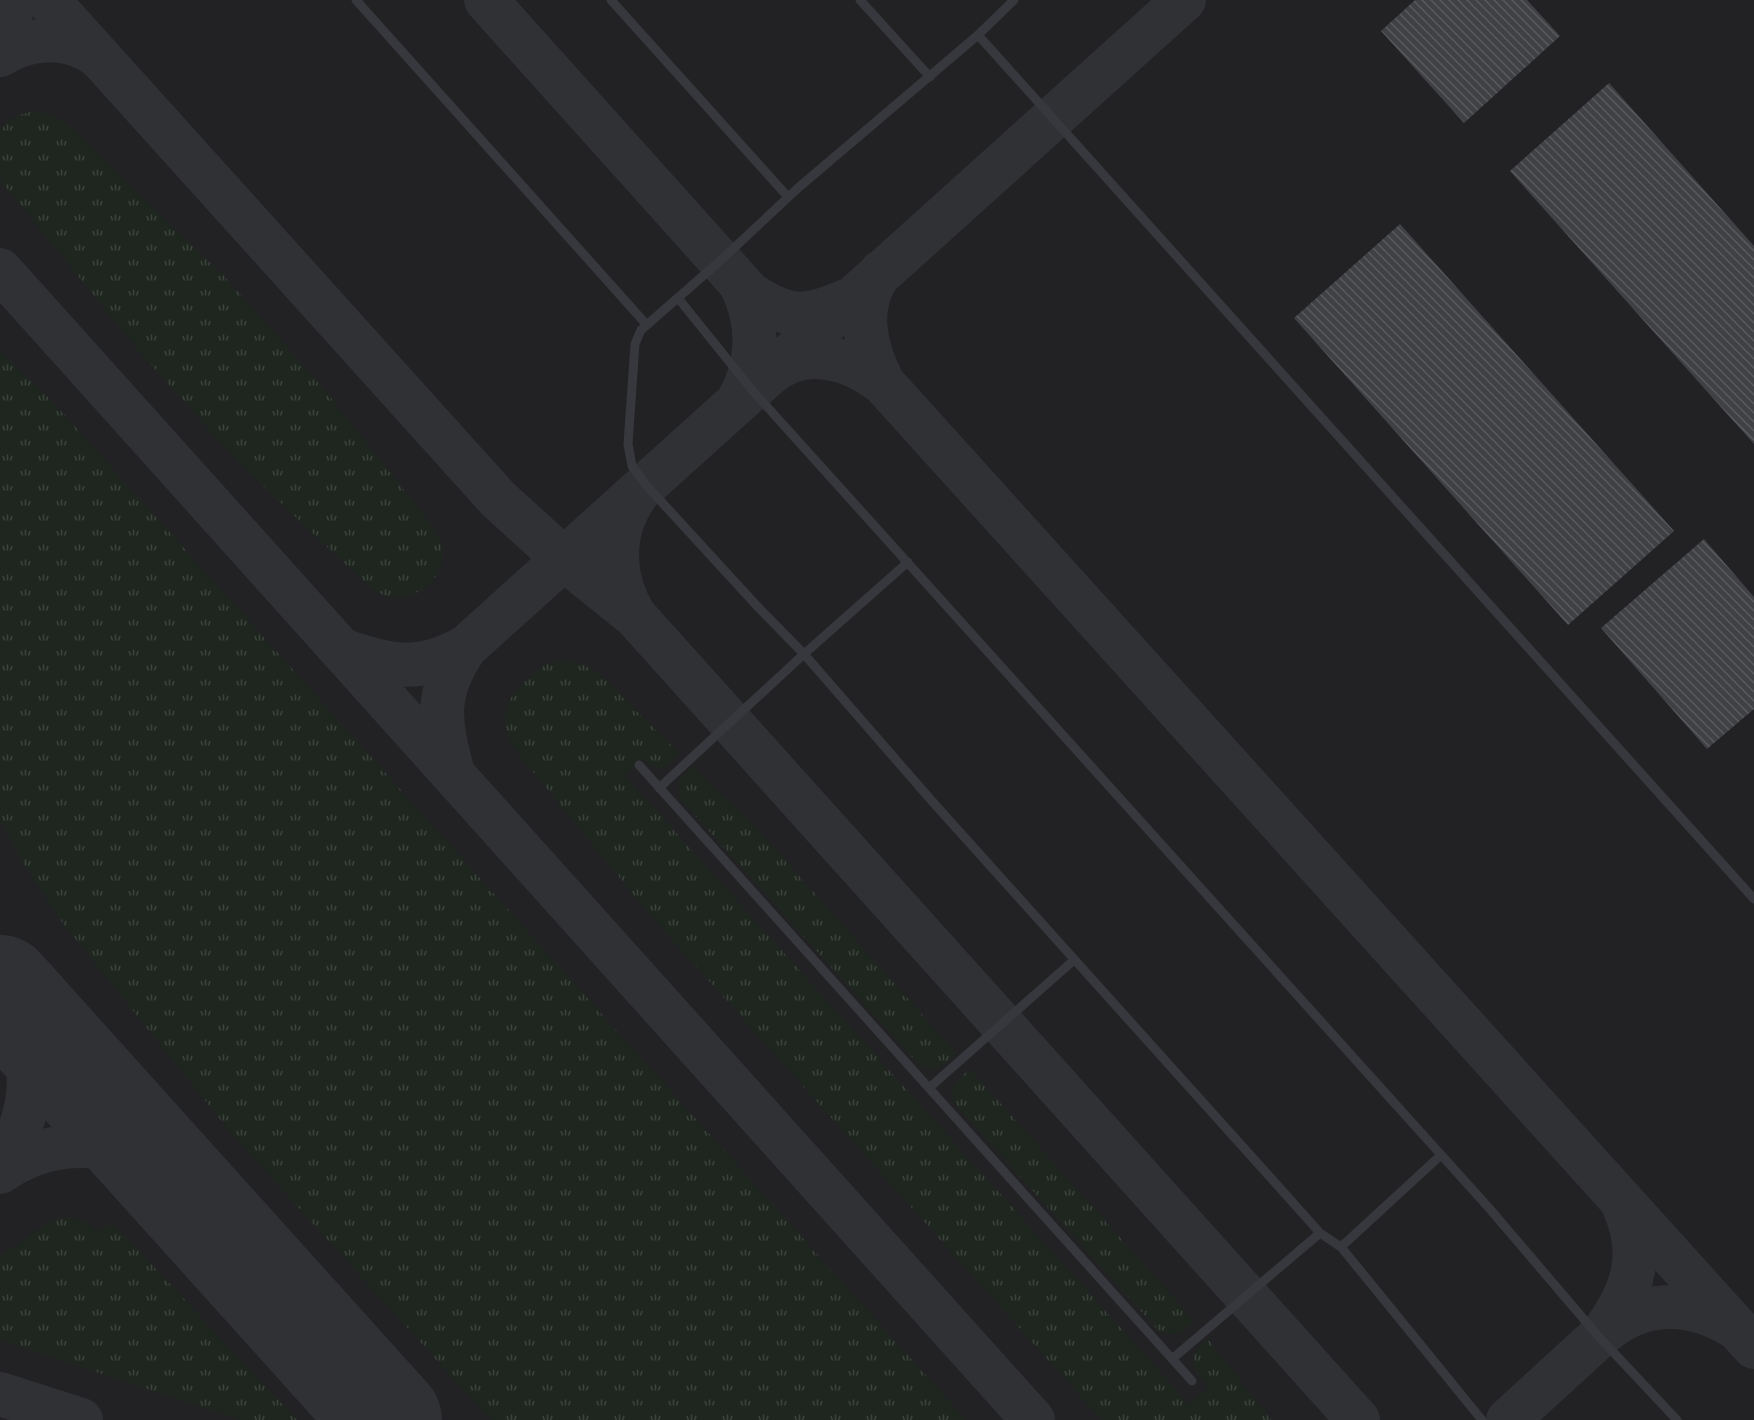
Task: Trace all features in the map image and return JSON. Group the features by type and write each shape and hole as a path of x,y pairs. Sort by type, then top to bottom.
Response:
{"lane":[{"path":"357,0 646,324"},
{"path":"611,0 788,197"},
{"path":"860,0 930,77"},
{"path":"1014,0 978,35 788,197 678,298 646,324 635,344 628,444 632,466 646,485 804,654 1074,960 1320,1233 1341,1246 1482,1420"},
{"path":"978,35 1754,899"},
{"path":"678,298 752,390 1441,1155 1599,1337 1677,1420"},
{"path":"659,788 908,562"},
{"path":"639,765 1192,1381"},
{"path":"929,1088 1074,960"},
{"path":"1341,1246 1441,1155"},
{"path":"1172,1359 1320,1233"}],"shaded area":[{"path":"0,0 1754,0 1754,1420 0,1420"}],"green space":[{"path":"34,111 54,116 71,127 225,277 323,388 436,533 441,546 442,560 435,578 428,585 411,595 392,597 380,593 364,582 239,463 138,350 0,179 0,131 7,122 19,115"},
{"path":"0,350 52,401 966,1420 491,1420 236,1139 61,921 26,868 0,819"},
{"path":"562,660 582,664 600,675 680,754 667,766 659,769 644,759 625,776 1189,1404 1209,1387 1198,1374 1193,1362 1196,1351 1208,1339 1271,1420 1103,1420 1089,1406 650,915 516,751 510,741 505,722 505,713 512,696 534,673 547,664"},
{"path":"692,766 754,825 957,1054 936,1068 920,1066 683,802 679,793 679,780"},
{"path":"970,1069 1189,1315 1194,1322 1190,1326 1177,1334 1163,1333 1158,1330 954,1103 953,1087"},
{"path":"73,1217 90,1224 98,1232 112,1222 297,1420 241,1420 0,1340 0,1256 52,1220"}],"building":[{"path":"1415,0 1527,0 1560,36 1464,123 1381,31"},
{"path":"1609,83 1754,246 1754,444 1510,171"},
{"path":"1400,224 1674,531 1568,625 1294,318"},
{"path":"1704,539 1754,597 1754,709 1707,749 1601,628"}],"taxiway":[{"path":"0,51 9,26 13,0"},
{"path":"48,0 498,499 564,559 635,616 1358,1420"},
{"path":"486,0 750,294 776,308 797,314 819,311 846,301"},
{"path":"341,650 374,660 404,665 433,661 466,647 1184,0"},
{"path":"0,55 24,44 50,40 76,44 99,57"},
{"path":"0,270 1033,1420"},
{"path":"881,272 873,285 865,312 871,356 883,383"},
{"path":"737,403 750,374 754,344 751,314 741,285"},
{"path":"767,376 781,366 810,357 841,361 855,366 883,383 1754,1347"},
{"path":"635,497 621,526 617,556 622,587 635,616"},
{"path":"453,773 445,738 442,708 448,679 466,647"},
{"path":"0,958 67,1052 170,1178"},
{"path":"0,1166 13,1145 22,1123 29,1081 22,1037 5,993"},
{"path":"0,1172 39,1153 79,1146 99,1147 120,1152 159,1169"},
{"path":"1602,1334 1622,1302 1633,1271 1634,1238 1622,1202"},
{"path":"1508,1420 1602,1334 1633,1315 1649,1309 1682,1308 1699,1311 1733,1326"},
{"path":"307,1330 376,1420"},
{"path":"0,1394 81,1420"}],"runway":[{"path":"0,989 388,1420"}]}
